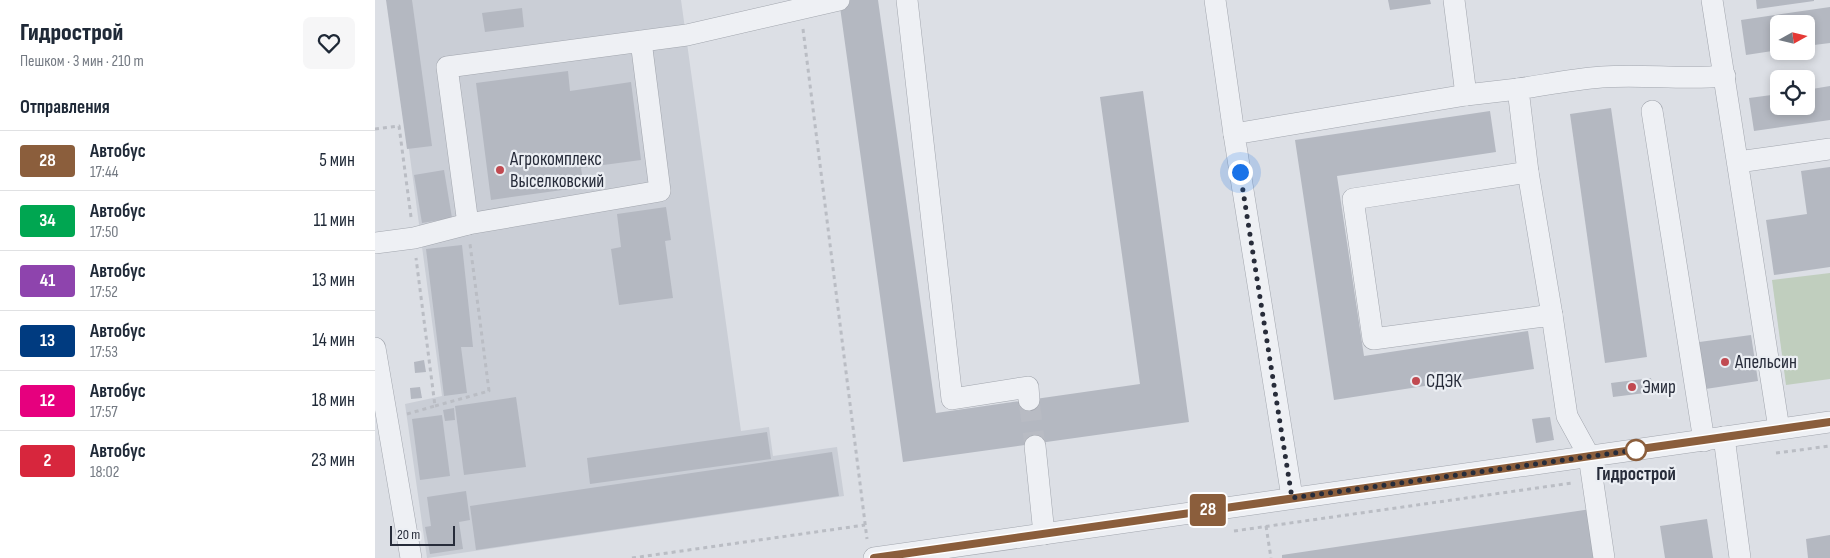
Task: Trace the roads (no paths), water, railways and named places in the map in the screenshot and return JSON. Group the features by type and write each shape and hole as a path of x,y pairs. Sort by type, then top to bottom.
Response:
{"street":[{"path":"468,224 447,67 687,35 800,4 839,0"},
{"path":"907,0 952,398 1028,387 1029,400"},
{"path":"1215,0 1234,134 1292,498"},
{"path":"1454,0 1466,95"},
{"path":"1712,0 1779,429"},
{"path":"375,243 414,238 468,224 660,191 641,42"},
{"path":"1234,134 1466,95 1518,90 1601,77 1661,76 1702,79 1725,76"},
{"path":"1518,90 1528,172 1567,416 1589,456 1604,558"},
{"path":"1652,111 1714,439 1740,558"},
{"path":"1738,162 1830,149"},
{"path":"1528,172 1353,199 1373,339 1552,315"},
{"path":"375,348 378,390 411,558"},
{"path":"870,550 899,556 1830,422"},
{"path":"1035,446 1044,534"}],"tunnel":[{"path":"1029,400 1035,446"}],"place":[{"name":"Агрокомплекс Выселковский","path":"500,170"},
{"name":"Апельсин","path":"1725,362"},
{"name":"СДЭК","path":"1416,381"},
{"name":"Эмир","path":"1632,387"},
{"name":"Гидрострой","path":"1636,450"}]}
